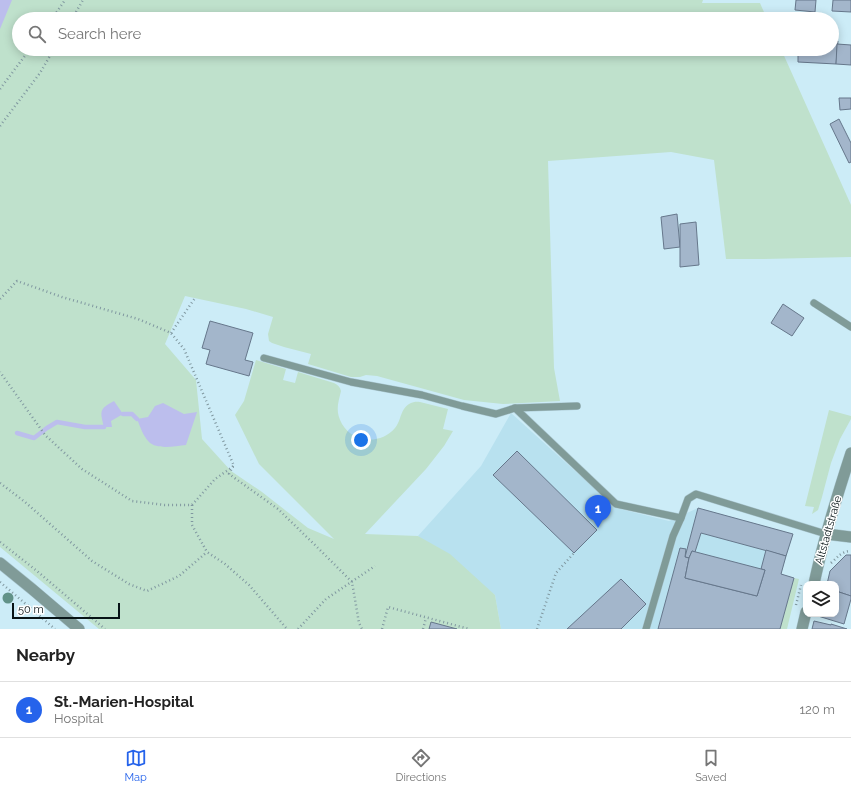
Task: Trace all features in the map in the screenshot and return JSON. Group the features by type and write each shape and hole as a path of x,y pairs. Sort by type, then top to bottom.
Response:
{"street":[{"name":"Altstadtstraße","path":"814,581 826,534 851,453"},
{"path":"826,534 851,537"},
{"path":"0,563 32,588 79,629"},
{"path":"802,629 805,617"}],"lane":[{"path":"814,303 851,327"},
{"path":"264,358 350,382 422,395 496,414 515,408 576,406"},
{"path":"515,408 616,504 681,518"},
{"path":"646,629 673,536 688,499 696,494 826,534"}],"path":[{"path":"57,12 65,0"},
{"path":"76,12 83,0"},
{"path":"0,89 25,56"},
{"path":"0,126 40,73 50,56"},
{"path":"0,299 17,281 62,297 138,319 171,333 184,349 234,466"},
{"path":"171,333 195,298"},
{"path":"0,372 45,435 82,468 132,501 165,506 192,505"},
{"path":"234,466 214,478 192,505 192,525 207,552 225,564 249,585 287,629"},
{"path":"234,466 229,474 278,509 352,582 359,623 362,629"},
{"path":"0,484 25,502 92,561 129,584 147,591 179,576 207,552"},
{"path":"0,542 37,571 105,629"},
{"path":"831,564 845,551 851,551"},
{"path":"537,629 556,573 574,553"},
{"path":"298,629 326,599 375,566"},
{"path":"0,582 55,629"},
{"path":"795,606 801,584"},
{"path":"382,629 388,607 469,629"},
{"path":"423,629 426,618"}],"shaded area":[{"path":"0,0 12,0 0,29"},
{"path":"114,401 123,414 111,421 112,427 104,427 101,414 102,411 106,406"},
{"path":"163,403 184,414 197,412 186,445 166,447 157,446 149,442 143,434 137,419 148,417 155,406"},
{"path":"511,413 616,508 669,521 698,508 793,534 781,574 794,578 780,629 501,629 495,595 418,536 481,466"}],"green space":[{"path":"0,0 703,0 702,3 760,3 764,12 12,12 12,56 784,56 851,205 851,257 726,259 714,160 671,152 548,161 554,368 560,401 503,404 464,400 377,376 366,375 351,377 308,364 311,354 284,347 269,341 268,334 273,317 246,309 185,296 165,344 196,380 202,439 231,471 262,492 308,528 334,539 259,464 235,415 244,401 256,360 286,369 283,380 295,383 298,372 337,385 341,391 338,415 342,424 353,435 367,440 382,437 395,428 404,409 411,403 420,402 448,409 443,429 453,431 444,446 426,469 365,534 418,536 450,554 495,595 501,629 99,629 0,547"},
{"path":"829,410 851,416 851,419 840,439 831,463 818,510 812,514 814,507 805,506"},
{"path":"794,578 799,579 787,629 780,629"}],"building":[{"path":"796,0 816,0 815,12 795,10"},
{"path":"833,0 851,0 851,12 832,11"},
{"path":"839,44 851,45 851,65 836,64 836,56 839,56"},
{"path":"798,56 837,56 836,64 798,62"},
{"path":"839,98 851,98 851,109 840,110"},
{"path":"839,119 851,143 851,162 849,163 830,124"},
{"path":"677,214 680,247 664,249 661,217"},
{"path":"696,222 699,265 680,267 680,224"},
{"path":"783,304 804,318 792,336 771,323"},
{"path":"210,321 253,333 245,360 253,362 249,376 206,364 210,350 202,348"},
{"path":"517,451 597,530 574,553 493,475"},
{"path":"698,508 793,534 786,556 701,533 695,552 692,551 689,558 685,557"},
{"path":"680,548 686,549 685,557 689,558 685,578 757,596 765,570 761,569 766,550 786,556 781,574 794,578 780,629 658,629"},
{"path":"692,551 765,570 757,596 685,578"},
{"path":"846,555 851,555 851,596 839,592 839,581 828,581 830,571"},
{"path":"621,579 646,604 621,629 567,629"},
{"path":"839,592 851,596 844,624 821,617 839,617"},
{"path":"814,621 831,624 847,629 812,629"},
{"path":"431,622 457,629 429,629"}],"waterway":[{"path":"123,414 132,414 137,419"},
{"path":"17,433 34,438 57,422 85,427 104,427"}],"place":[{"name":"St.-Marien-Hospital","path":"598,528"}]}
